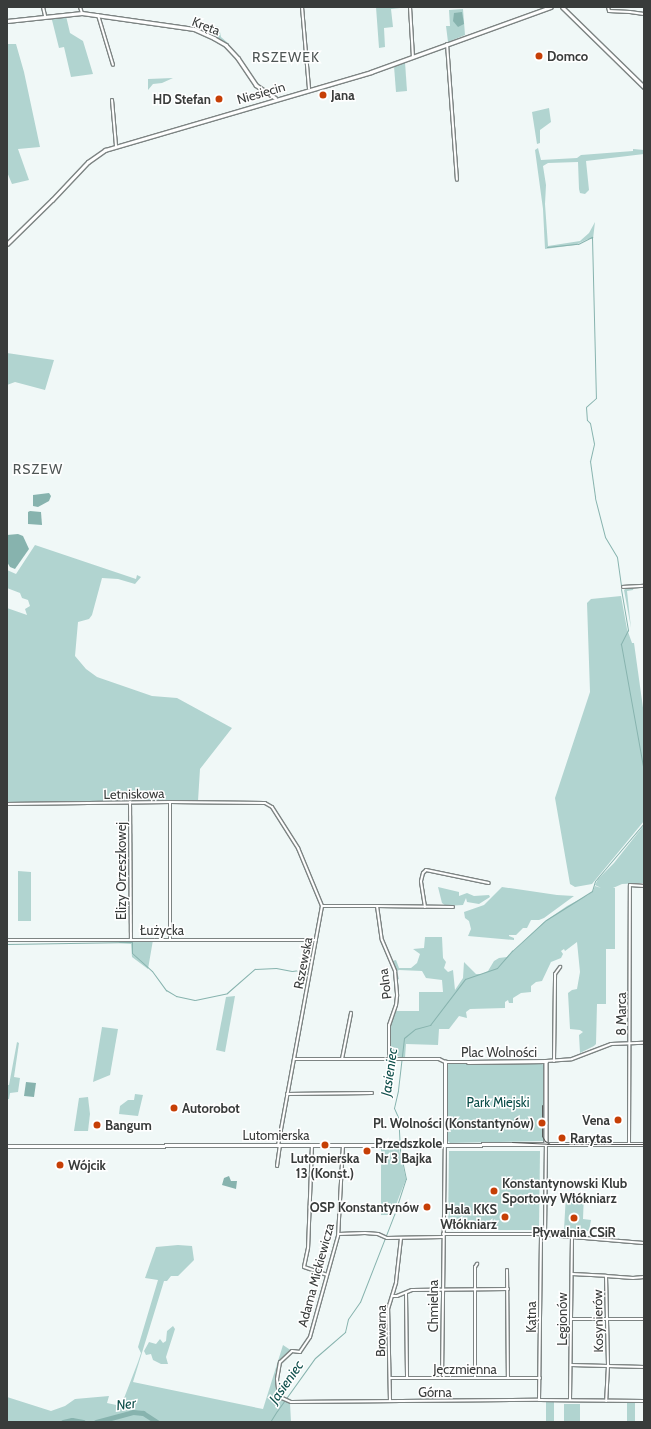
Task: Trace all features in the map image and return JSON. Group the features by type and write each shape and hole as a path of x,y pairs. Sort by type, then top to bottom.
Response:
{"main road":[{"path":"562,7 644,87"},
{"name":"Lutomierska","path":"7,1146 644,1144"}],"street":[{"path":"43,7 45,16"},
{"path":"80,7 82,13"},
{"path":"302,7 309,89"},
{"path":"410,7 413,57"},
{"name":"Niesięcin","path":"7,244 52,200 89,160 100,152 309,89 371,72 551,7"},
{"path":"566,7 569,14"},
{"path":"608,7 609,12 644,14"},
{"name":"Kręta","path":"7,20 82,13 190,28 208,35 226,45 238,58 256,85 276,99"},
{"path":"98,15 113,65"},
{"path":"447,44 457,180"},
{"path":"112,100 116,146"},
{"path":"623,587 644,586"},
{"name":"Elizy Orzeszkowej","path":"130,802 130,939"},
{"path":"170,802 170,939"},
{"name":"Letniskowa","path":"7,804 170,802 268,804 272,806 296,842 322,906"},
{"path":"425,907 421,881 423,873 426,870 489,884"},
{"name":"8 Marca","path":"629,1144 630,885 644,886"},
{"path":"322,906 453,907"},
{"name":"Rszewska","path":"277,1166 287,1094 322,906"},
{"name":"Polna","path":"377,906 382,940 396,976 397,996 396,1005 389,1025 388,1058"},
{"name":"Łużycka","path":"7,940 316,940"},
{"path":"554,1061 555,974 560,967"},
{"path":"342,1059 351,1013"},
{"path":"546,1061 572,1059 606,1045 644,1043"},
{"path":"294,1059 439,1059 445,1062"},
{"name":"Plac Wolności","path":"443,1236 445,1062 546,1061 545,1235"},
{"path":"287,1094 372,1093"},
{"path":"312,1145 308,1248 304,1268 327,1275"},
{"name":"Adama Mickiewicza","path":"294,1351 300,1352 310,1337 339,1234 343,1145"},
{"path":"339,1234 365,1233 387,1238 541,1234 644,1243"},
{"name":"Kątna","path":"540,1400 541,1234"},
{"name":"Chmielna","path":"442,1378 443,1236"},
{"name":"Legionów","path":"570,1400 572,1237"},
{"name":"Browarna","path":"390,1401 388,1308 396,1282 401,1238"},
{"path":"475,1378 475,1267 477,1264"},
{"path":"507,1270 508,1377"},
{"name":"Kosynierów","path":"572,1274 606,1276 608,1320 606,1401"},
{"path":"606,1276 633,1278 644,1277"},
{"path":"392,1296 397,1296 412,1290 508,1289"},
{"path":"406,1293 407,1378"},
{"path":"572,1319 644,1319"},
{"name":"Górna","path":"294,1351 287,1354 280,1362 277,1379 278,1388 285,1400 644,1401"},
{"path":"571,1366 644,1367"},
{"name":"Jęczmienna","path":"390,1378 540,1378"}],"green space":[{"path":"376,7 409,7 391,9 393,27 384,28 385,47 379,48"},
{"path":"463,9 465,35 448,42 446,26 450,26 449,10"},
{"path":"51,16 66,16 70,33 83,41 93,74 71,77 64,47 59,48"},
{"path":"209,25 219,27 221,37 229,44 229,46 206,32 206,26"},
{"path":"7,44 16,44 24,72 40,147 18,149 29,180 12,184 7,172"},
{"path":"405,62 407,91 396,92 394,66"},
{"path":"173,78 162,83 153,84 148,90 148,79"},
{"path":"549,108 551,122 540,130 540,143 537,144 532,112"},
{"path":"538,148 541,160 577,158 581,155 633,151 633,149 644,150 644,154 586,161 589,190 585,194 580,193 579,189 578,162 548,163 543,166 546,185 545,204 548,246 580,241 589,233 595,222 593,239 588,239 575,245 545,249 543,209 535,150"},
{"path":"7,353 54,360 45,390 15,382 7,385"},
{"path":"35,545 136,579 137,575 141,577 135,584 118,579 102,578 92,615 89,619 78,622 75,656 86,669 97,677 152,696 177,698 232,728 200,769 198,801 7,803 7,608 27,615 25,609 30,606 28,600 22,598 20,593 7,588 7,570 16,574"},
{"path":"627,587 634,587 633,590 627,591 631,628 624,590"},
{"path":"621,596 627,629 632,643 634,643 644,715 644,821 592,884 575,887 570,884 555,798 590,692 587,603 591,599"},
{"path":"644,825 644,883 622,884 613,888 615,888 615,949 606,949 606,1004 597,1004 596,1044 594,1046 580,1053 579,1035 583,1032 580,1030 570,1029 568,993 577,989 580,972 577,942 565,951 564,949 561,951 563,954 561,958 551,962 542,981 536,982 531,986 531,992 521,993 513,998 513,1003 509,1003 508,1000 505,1002 505,1008 470,1009 466,1012 467,1018 459,1016 449,1029 439,1029 438,1045 406,1044 405,1058 392,1055 390,1050 391,1023 396,1011 419,1011 419,992 443,992 442,980 426,978 422,971 399,970 397,971 399,979 397,980 392,961 396,960 399,968 411,968 417,963 420,954 413,949 424,948 425,937 442,937 443,958 446,962 444,968 448,972 453,970 455,990 463,978 464,962 476,974 482,974 488,971 494,961 499,958 507,957 544,922 567,906 588,895 593,891 595,886 601,888 595,885 598,879 614,863"},
{"path":"18,871 31,872 31,921 18,921"},
{"path":"438,887 459,892 459,896 467,893 474,896 489,895 490,897 479,904 467,902 466,898 463,905 446,906 442,903"},
{"path":"502,887 574,896 544,918 539,920 531,920 527,928 523,928 516,935 509,935 514,938 514,940 468,936 471,929 469,921 465,918 464,912 484,905"},
{"path":"153,940 148,969 132,957 131,944 119,943 120,941"},
{"path":"235,996 225,1052 216,1050 226,997"},
{"path":"102,1027 118,1029 110,1075 93,1082"},
{"path":"17,1042 19,1043 14,1077 20,1078 18,1092 10,1093 9,1099 7,1099 7,1085 9,1085"},
{"name":"Park Miejski","path":"450,1063 542,1064 545,1066 543,1141 450,1143 447,1140 446,1066"},
{"path":"135,1094 143,1095 138,1116 119,1114 120,1106 128,1100 134,1100"},
{"path":"88,1097 90,1114 88,1131 74,1131 79,1098"},
{"path":"381,1149 399,1149 406,1179 392,1215 381,1215"},
{"name":"Konstantynowski Klub Sportowy Włókniarz","path":"449,1151 540,1151 539,1230 448,1230"},
{"path":"566,1194 584,1194 583,1219 591,1220 589,1231 564,1230"},
{"path":"178,1245 192,1246 194,1260 178,1276 171,1276 167,1281 164,1281 133,1382 263,1409 283,1345 292,1351 280,1362 277,1379 278,1388 282,1398 279,1399 290,1403 291,1422 7,1422 7,1397 51,1411 65,1406 75,1399 109,1396 107,1403 121,1406 141,1353 138,1347 158,1280 145,1278 156,1247"},
{"path":"173,1326 175,1329 166,1357 168,1364 161,1364 153,1360 151,1354 146,1355 144,1351 149,1342 156,1344 160,1339 163,1343 166,1341 167,1331"},
{"path":"546,1402 554,1402 554,1422 546,1422"},
{"path":"627,1402 635,1402 635,1422 627,1422"},
{"path":"564,1404 580,1404 580,1422 564,1422"}],"shaded area":[{"path":"462,12 464,24 458,27 453,21 454,13"},
{"path":"49,493 51,496 49,501 38,507 33,506 33,495"},
{"path":"28,512 41,512 42,525 28,524"},
{"path":"18,534 23,536 29,549 15,569 10,567 7,562 7,535"},
{"path":"26,1082 36,1083 34,1097 24,1096"},
{"path":"229,1176 231,1181 237,1181 236,1189 222,1185 224,1178"}],"waterway":[{"path":"547,247 578,244 592,237 596,398 586,407 587,420 590,423 594,444 590,461 595,498 605,537 617,557 621,586"},
{"path":"621,589 628,630 621,644 644,772"},
{"name":"Jasieniec","path":"270,1422 315,1358 345,1332 348,1319 360,1302 394,1215 406,1179 400,1150 398,1117 394,1108 398,1090 404,1038 415,1029 430,1025 465,979 497,968 512,951 546,920 592,891 595,881 644,823"},
{"path":"7,944 132,942 132,953 152,971 166,990 176,996 195,1000 227,993 255,969 276,968 292,971 307,969"},
{"name":"Ner","path":"96,1422 133,1412 143,1413 157,1422"},
{"name":"Ner","path":"63,1422 72,1420 83,1422"}],"tram line":[{"path":"542,1105 542,1136 545,1141 550,1144"},
{"path":"512,1142 547,1144 644,1144"}],"place":[{"name":"Domco","path":"539,56"},
{"name":"Jana","path":"323,95"},
{"name":"HD Stefan","path":"219,99"},
{"name":"Autorobot","path":"174,1108"},
{"name":"Vena","path":"618,1120"},
{"name":"Pl. Wolności (Konstantynów)","path":"542,1123"},
{"name":"Bangum","path":"97,1125"},
{"name":"Rarytas","path":"562,1138"},
{"name":"Lutomierska 13 (Konst.)","path":"325,1145"},
{"name":"Przedszkole Nr 3 Bajka","path":"367,1151"},
{"name":"Wójcik","path":"60,1165"},
{"name":"Konstantynowski Klub Sportowy Włókniarz","path":"494,1191"},
{"name":"OSP Konstantynów","path":"427,1207"},
{"name":"Hala KKS Włókniarz","path":"505,1217"},
{"name":"Pływalnia CSiR","path":"574,1218"}],"district":[{"name":"RSZEWEK","path":"286,57"},
{"name":"RSZEW","path":"38,469"}]}
